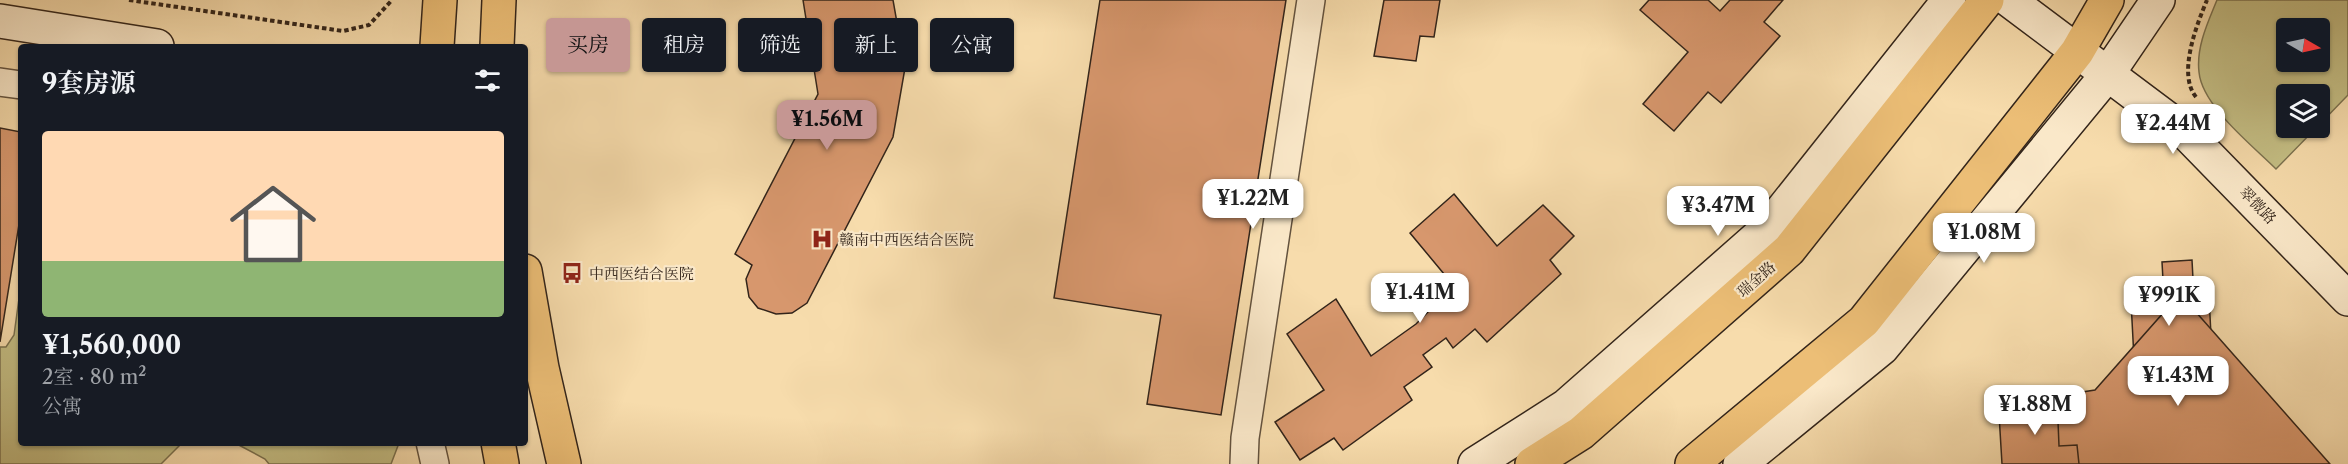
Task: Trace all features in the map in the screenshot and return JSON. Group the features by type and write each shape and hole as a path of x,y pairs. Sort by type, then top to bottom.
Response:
{"main road":[{"path":"437,44 440,0"},
{"path":"497,44 500,0"},
{"name":"瑞金路","path":"1532,464 1581,433 1789,250 1988,0"},
{"path":"1692,464 1864,321 2077,52 2107,0"},
{"path":"528,288 542,368 564,464"},
{"path":"499,446 502,464"}],"street":[{"path":"1244,464 1245,438 1311,0"},
{"path":"1475,464 1566,406 1767,228 1948,0"},
{"name":"翠微路","path":"2009,0 2185,132 2348,299"},
{"path":"1740,464 1881,348 2107,75 2158,0"},
{"path":"0,21 144,44"},
{"path":"0,82 18,85"},
{"path":"431,446 435,464"}],"path":[{"path":"129,0 343,31 369,25 392,0"},
{"path":"2201,102 2193,94 2189,68 2193,37 2207,0"}],"shaded area":[{"path":"2217,0 2348,0 2348,95 2330,114 2330,84 2276,84 2276,138 2306,138 2276,169 2218,111 2202,85 2199,53"},
{"path":"18,306 18,446 179,446 161,464 0,464 0,347 6,347 14,335"},
{"path":"241,446 398,446 391,464 269,464 265,459"}],"building":[{"path":"803,0 893,0 896,18 834,18 834,72 904,72 893,137 807,303 792,313 776,314 758,308 749,297 746,279 752,265 735,254 818,94 814,72 822,72 822,18 806,18"},
{"path":"1100,0 1286,0 1221,415 1147,404 1161,315 1054,298"},
{"path":"1384,0 1440,0 1434,37 1420,36 1416,61 1374,56"},
{"path":"1649,0 1708,0 1720,11 1730,0 1783,0 1764,22 1780,36 1721,103 1708,92 1674,131 1643,104 1688,52 1640,10"},
{"path":"0,128 18,131 18,231 0,342"},
{"path":"1454,194 1497,246 1543,205 1574,236 1550,260 1561,274 1487,342 1475,329 1453,348 1446,338 1423,355 1432,367 1404,387 1412,400 1343,450 1334,438 1300,460 1275,422 1324,390 1287,334 1336,299 1371,356 1416,324 1454,286 1410,233"},
{"path":"2192,260 2194,298 2209,297 2211,335 2198,335 2201,377 2191,377 2192,394 2169,396 2168,376 2135,378 2130,282 2163,280 2162,262"},
{"path":"2180,294 2330,464 2055,464 2050,397 2095,390"},
{"path":"2057,397 2059,446 2077,445 2079,464 2002,464 1999,414 2032,412 2031,398"}],"place":[{"name":"赣南中西医结合医院","path":"822,239"},
{"name":"中西医结合医院","path":"572,273"}]}
